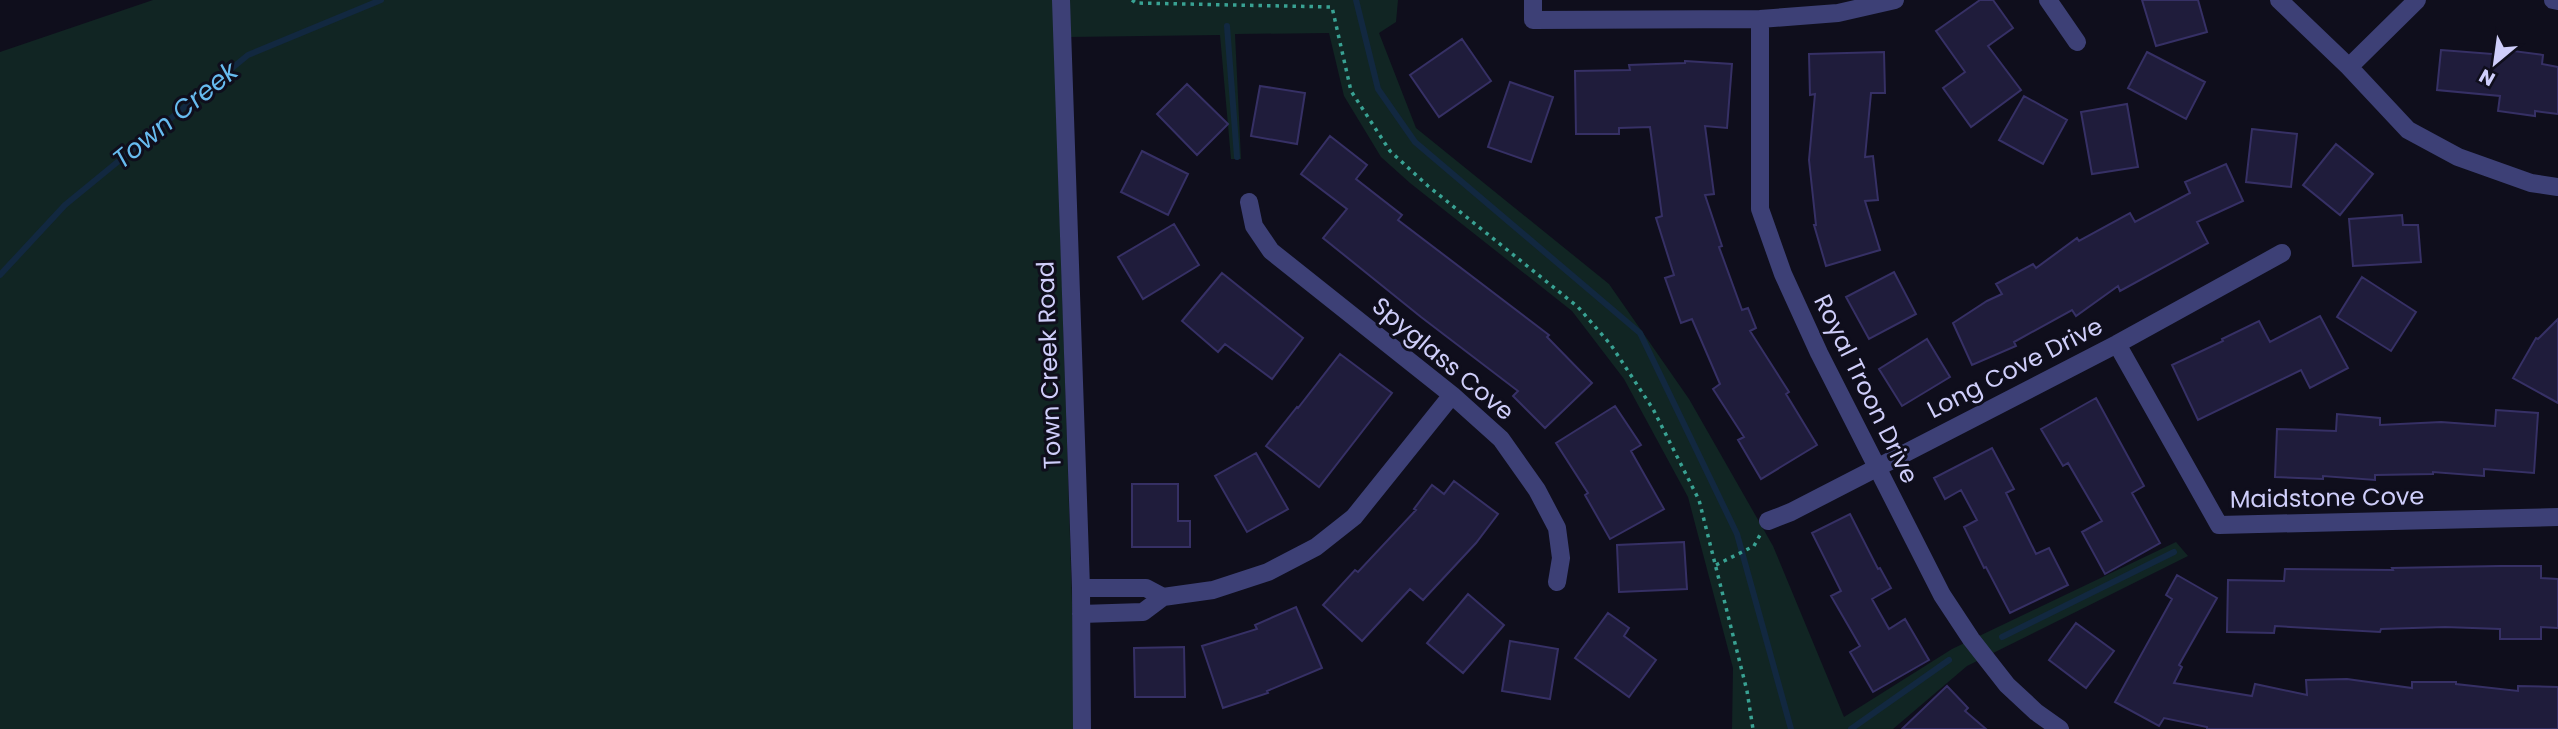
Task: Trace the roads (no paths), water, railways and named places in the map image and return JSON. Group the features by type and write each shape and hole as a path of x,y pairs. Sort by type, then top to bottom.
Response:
{"street":[{"name":"Town Creek Road","path":"1061,0 1081,589 1082,729"},
{"path":"1533,0 1533,20 1760,19 1838,13 1895,0"},
{"path":"2048,0 2077,42"},
{"path":"2279,0 2349,67 2408,130 2458,158 2531,183 2558,187"},
{"path":"2349,67 2417,0"},
{"name":"Royal Troon Drive","path":"1760,19 1760,209 1783,274 1876,467 1942,595 1971,639 2007,685 2036,712 2060,729"},
{"name":"Spyglass Cove","path":"1249,202 1254,226 1271,251 1452,395 1501,439 1537,490 1557,528 1561,558 1557,582"},
{"name":"Long Cove Drive","path":"1768,521 1791,512 2117,344 2281,253"},
{"name":"Maidstone Cove","path":"2117,344 2219,525 2558,517"},
{"path":"1081,614 1143,612 1163,597 1213,590 1268,572 1316,547 1354,517 1452,395"},
{"path":"1081,589 1146,588 1163,597"}],"waterway":[{"name":"Town Creek","path":"0,275 65,205 248,55 381,0"},
{"path":"1356,0 1378,89 1415,142 1640,333 1737,534 1791,729"},
{"path":"1227,26 1237,157"},
{"path":"2002,637 2174,552"},
{"path":"1851,729 1949,660"}]}
